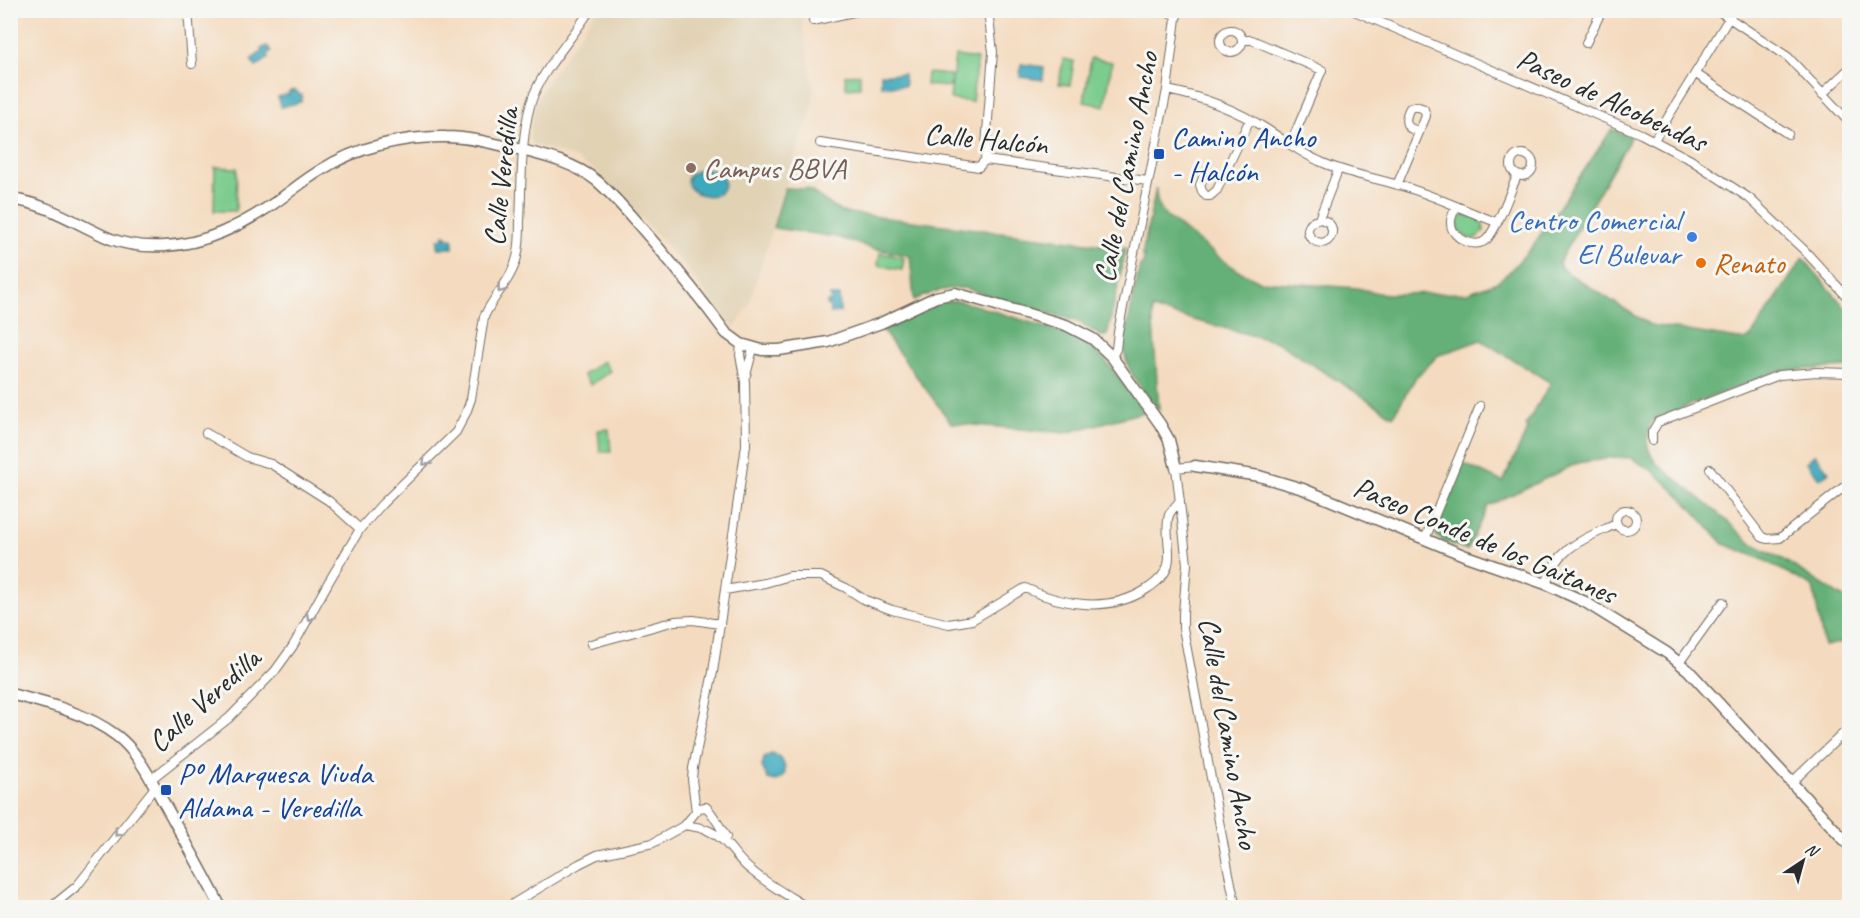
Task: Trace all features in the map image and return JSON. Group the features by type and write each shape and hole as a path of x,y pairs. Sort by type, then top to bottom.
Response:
{"street":[{"path":"188,10 192,64"},
{"name":"Calle Veredilla","path":"50,908 77,886 153,783 238,711 282,663 294,646 360,529 382,504 456,432 471,399 484,317 517,259 527,120 534,93 590,10"},
{"path":"813,21 862,10"},
{"path":"985,160 993,52 988,10"},
{"path":"1163,10 1177,13"},
{"path":"1586,43 1602,10"},
{"path":"1717,10 1731,14 1788,57 1850,123"},
{"name":"Paseo de Alcobendas","path":"1356,11 1654,140 1691,160 1749,198 1804,250 1850,300"},
{"name":"Calle del Camino Ancho","path":"1112,357 1116,349 1167,90 1177,13"},
{"path":"1654,140 1731,14"},
{"path":"1242,40 1252,40 1322,70 1290,145"},
{"path":"1822,94 1850,68"},
{"path":"1696,74 1788,134"},
{"path":"1167,90 1216,103 1250,119 1290,145 1338,170 1436,197 1496,222"},
{"path":"1222,178 1250,119"},
{"path":"1397,185 1419,130"},
{"path":"10,200 50,210 113,240 143,246 165,246 203,241 273,204 322,169 372,147 424,138 448,137 481,141 524,151 571,166 596,180 662,250 726,333 741,344 753,349 779,350 828,342 881,323 936,297 955,293 1066,325 1083,333 1112,357 1160,424 1169,440 1175,463"},
{"name":"Calle Halcón","path":"820,143 980,167 985,160 1148,181"},
{"path":"1319,219 1338,170"},
{"path":"1456,206 1452,216 1452,230 1457,236 1476,244 1487,238 1517,176"},
{"path":"1103,348 1118,332"},
{"path":"704,829 696,820 692,778 720,624 746,446 745,382 741,344"},
{"path":"745,382 753,349"},
{"path":"1652,441 1652,432 1658,422 1779,375 1817,372 1850,373"},
{"path":"1425,539 1480,406"},
{"path":"206,433 247,457 271,464 328,501 360,529"},
{"name":"Calle del Camino Ancho","path":"1175,463 1187,564 1184,628 1236,908"},
{"name":"Paseo Conde de los Gaitanes","path":"1175,463 1259,477 1303,489 1466,556 1546,584 1585,602 1667,653 1689,671 1850,846"},
{"path":"1710,469 1762,537 1767,539 1780,538 1850,482"},
{"path":"725,590 790,576 821,576 865,600 949,624 972,620 1025,588 1043,597 1075,604 1106,605 1133,597 1162,577 1168,565 1169,513 1180,500"},
{"path":"1546,584 1556,560 1570,548 1581,540 1616,524"},
{"path":"1679,663 1723,602"},
{"path":"591,644 675,621 693,620 720,624"},
{"path":"10,694 40,701 80,715 119,737 131,750 153,783 206,876 221,908"},
{"path":"1791,783 1850,727"},
{"path":"695,791 711,811 738,859 750,870 808,908"},
{"path":"506,908 597,855 653,843 685,825 702,807 706,807"},
{"path":"704,829 711,828 714,820"},
{"path":"685,825 718,835 730,847"}],"shaded area":[{"name":"Campus BBVA","path":"596,11 800,11 814,92 812,109 791,167 749,305 734,329 684,265 594,170 574,158 533,145 530,139 535,105 543,88"}],"green space":[{"path":"955,56 977,59 972,102 950,99"},
{"path":"1091,58 1112,62 1105,106 1084,102"},
{"path":"1063,59 1074,61 1070,85 1059,84"},
{"path":"927,73 951,75 950,87 926,85"},
{"path":"860,74 860,87 846,88 845,75"},
{"path":"1612,129 1631,137 1562,256 1559,264 1563,270 1650,325 1745,340 1750,338 1803,258 1849,312 1849,367 1779,371 1661,416 1652,421 1647,443 1656,463 1751,543 1849,600 1849,641 1824,646 1813,587 1764,560 1724,544 1685,501 1653,471 1631,458 1614,457 1578,463 1488,506 1467,550 1442,540 1436,535 1438,524 1462,463 1503,482 1528,428 1525,426 1551,383 1481,340 1439,355 1416,377 1393,416 1277,342 1152,309 1159,410 1130,371 1124,343 1140,265 1143,265 1144,256 1142,255 1156,188 1158,203 1166,216 1220,258 1260,281 1357,288 1382,294 1467,293 1497,282 1532,247"},
{"path":"215,167 237,168 236,211 214,211"},
{"path":"785,188 808,189 841,212 1126,248 1108,332 1106,336 1101,336 1079,322 964,288 944,290 914,300 910,256 871,248 837,237 773,228"},
{"path":"1464,215 1476,217 1483,224 1484,231 1476,238 1470,239 1459,232 1458,222"},
{"path":"880,253 904,258 902,270 878,265"},
{"path":"957,301 1074,336 1090,346 1106,361 1144,412 1065,433 951,423 882,330 938,302"},
{"path":"603,361 610,371 591,385 583,375"},
{"path":"609,429 611,452 600,452 598,430"}],"water":[{"path":"267,46 271,51 267,55 269,58 256,67 251,60"},
{"path":"1021,64 1044,67 1043,80 1020,77"},
{"path":"881,74 904,74 905,86 881,86"},
{"path":"293,90 302,95 301,102 281,107 278,97 289,94"},
{"path":"706,169 717,172 724,179 724,187 719,194 709,196 700,194 689,186 687,181 689,175"},
{"path":"444,235 453,239 453,248 438,248 438,239 443,239"},
{"path":"830,296 839,296 840,312 830,313 827,302 831,302"},
{"path":"1815,454 1829,472 1820,479 1806,462"},
{"path":"771,754 779,756 785,767 785,774 776,781 768,779 762,767 764,758"}],"place":[{"name":"Camino Ancho - Halcón","path":"1159,154"},
{"name":"Campus BBVA","path":"691,168"},
{"name":"Centro Comercial El Bulevar","path":"1692,237"},
{"name":"Renato","path":"1701,263"},
{"name":"Pº Marquesa Viuda Aldama - Veredilla","path":"166,790"}]}
